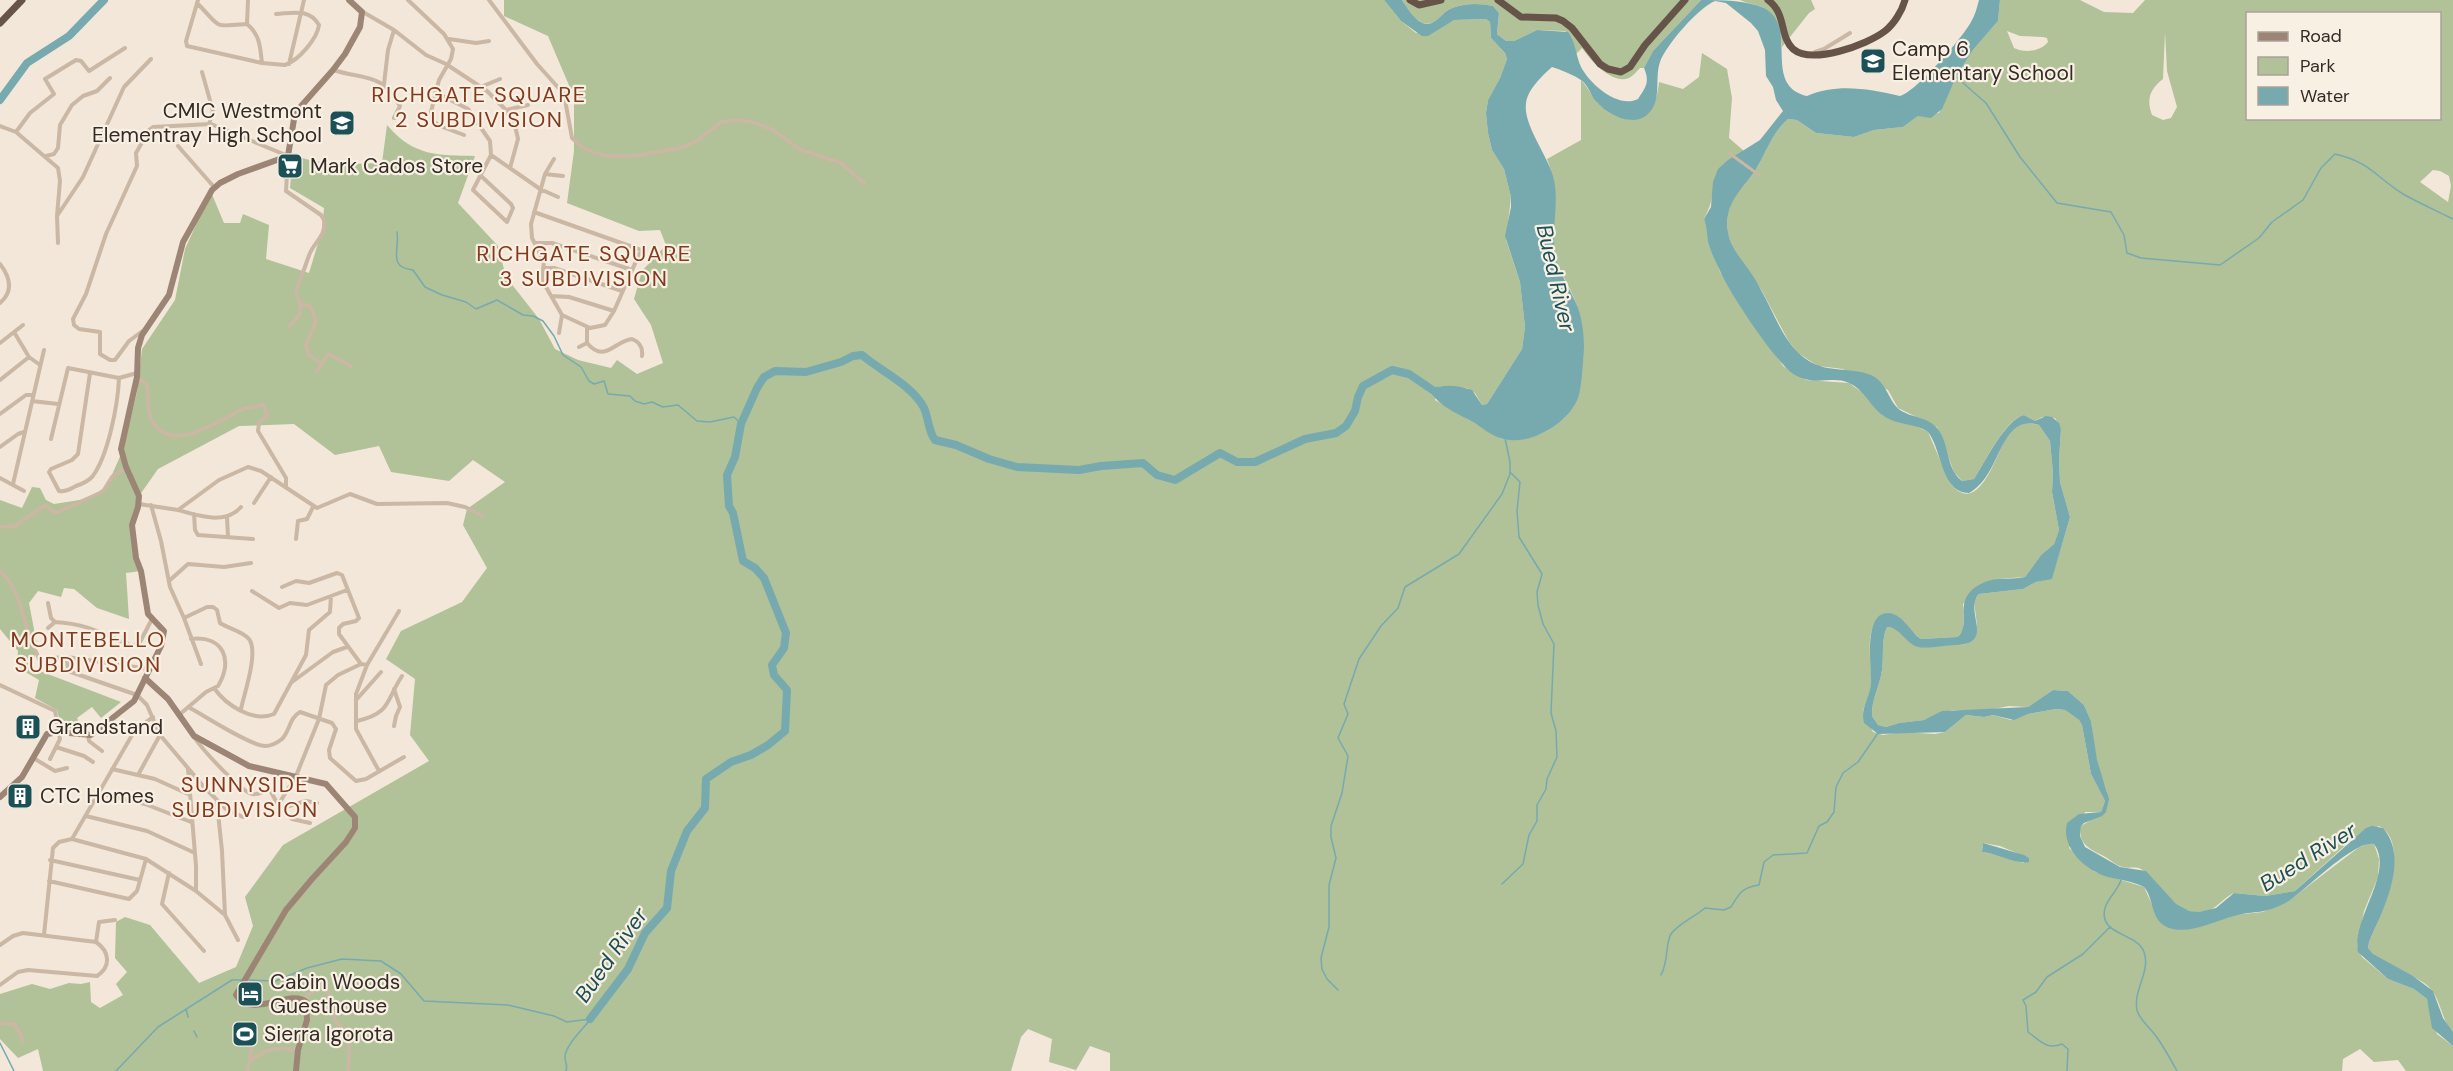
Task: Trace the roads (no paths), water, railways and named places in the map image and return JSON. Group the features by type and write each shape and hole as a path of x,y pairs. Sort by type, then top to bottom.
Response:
{"highway":[{"path":"0,23 22,0"},
{"path":"1410,0 1419,4 1441,0"},
{"path":"1498,0 1521,17 1556,18 1563,21 1572,28 1600,64 1608,69 1621,72 1630,67 1645,45 1685,0"},
{"path":"1768,0 1780,14 1791,47 1806,55 1822,55 1863,43 1879,35 1894,22 1905,0"}],"main road":[{"path":"0,797 22,777 34,759 43,737 47,734 59,732 88,735 136,698 165,635 161,626 148,614 141,571 136,558 132,525 139,504 139,496 121,449 137,375 138,348 147,328 169,295 183,242 214,187 238,174 288,156 295,113 333,70 362,22 362,12 349,0"},
{"path":"145,678 168,699 194,736 249,766 326,784 355,817 356,823 346,843 312,879 275,926 237,996 248,1002 270,1005 288,999 303,999 308,1008 298,1050 296,1071"}],"street":[{"path":"248,0 247,24 258,37 262,63"},
{"path":"289,64 304,0"},
{"path":"408,0 449,39 453,53 435,92 431,112 432,120 440,126 464,135"},
{"path":"489,0 537,64 561,89 568,109 572,138 588,150 609,156 634,156 680,148 698,141 715,124 737,120 764,125 799,149 841,163 864,183"},
{"path":"198,2 221,27 247,24"},
{"path":"198,2 186,41 187,46 262,63 289,64 319,29 318,22 311,15 301,12 276,14"},
{"path":"362,12 394,30 426,55 483,86 506,111 516,130 518,140 510,168"},
{"path":"384,84 388,50 394,30"},
{"path":"1806,55 1824,49 1850,33"},
{"path":"449,39 476,43 489,41"},
{"path":"16,132 30,113 54,94 45,79 76,60 81,61 89,71 125,48"},
{"path":"57,216 83,177 124,87 151,59"},
{"path":"333,70 373,78 384,84 400,106 394,118"},
{"path":"202,72 212,107 213,115 209,124"},
{"path":"45,156 52,156 56,152 60,125 75,101 98,91 110,78"},
{"path":"483,86 500,80"},
{"path":"435,92 470,111 490,141 490,155 480,175 474,188 474,193 507,222 513,208 511,204 480,175"},
{"path":"506,111 528,105"},
{"path":"147,328 129,340 115,360 110,360 100,354 100,332 79,328 74,325 73,319 86,294 106,234 137,166 136,153 145,134 153,127 209,124 288,156 286,191 291,197 321,215 325,222 321,240 310,252 305,270 297,285 301,312 289,326"},
{"path":"0,126 16,132 55,164 60,172 58,243"},
{"path":"178,146 214,187"},
{"path":"1729,153 1759,175"},
{"path":"490,155 540,189 558,197"},
{"path":"534,212 641,250 614,311 605,325 587,327 562,315 542,280 543,257 535,243 531,224 534,212 540,189 545,174 554,159"},
{"path":"545,174 563,176"},
{"path":"535,243 552,243 632,270"},
{"path":"0,264 6,273 9,288 8,294 0,303"},
{"path":"543,268 554,268 622,291"},
{"path":"551,296 569,297 614,311"},
{"path":"301,304 310,306 316,321 306,345 308,354 321,364"},
{"path":"559,333 562,315"},
{"path":"0,343 23,325"},
{"path":"587,327 587,343"},
{"path":"14,332 28,357 40,365"},
{"path":"587,343 596,350 605,352 623,341 632,339 643,349 642,356"},
{"path":"579,347 587,343"},
{"path":"13,484 44,350"},
{"path":"317,371 328,354 351,366"},
{"path":"0,380 28,357"},
{"path":"51,439 66,370 69,367 90,374 118,378 137,375 147,384 148,411 153,422 163,432 175,436 193,434 244,409 263,404 267,416 259,423 258,431 286,478 286,486"},
{"path":"90,374 78,454 72,460 50,470 51,479 59,491 67,491 82,484 91,479 95,472 112,422 118,378"},
{"path":"0,414 26,395 58,404"},
{"path":"0,447 24,432"},
{"path":"0,527 15,526 42,507 46,506 56,513 100,493 112,477 126,467"},
{"path":"178,510 219,480 248,467 273,478 313,507 326,505 350,494 377,504 447,503 465,507 483,516"},
{"path":"254,503 273,478 282,471"},
{"path":"0,478 24,491"},
{"path":"139,504 194,514 227,517 234,515 240,507"},
{"path":"151,505 169,581 201,664"},
{"path":"296,539 298,521 307,519 313,507"},
{"path":"194,514 196,534 253,539"},
{"path":"227,517 228,537"},
{"path":"169,581 188,564 224,567 251,562"},
{"path":"0,571 17,596 30,639 39,659 67,657 150,669"},
{"path":"282,586 296,581 309,584 337,573 342,575 359,618 343,624 339,628 340,637 361,664"},
{"path":"252,591 279,608 290,603 308,605 347,590"},
{"path":"214,688 226,703 258,717 270,716 279,706 307,651 309,630 330,612 331,596"},
{"path":"48,603 51,618 55,622"},
{"path":"184,618 213,607 217,610 220,622 249,640 252,658 241,709"},
{"path":"379,771 358,735 358,685 367,665 399,611"},
{"path":"48,627 55,622 74,623 93,628 134,646 143,637 152,620"},
{"path":"179,715 190,708 200,696 218,686 224,676 226,663 222,651 209,639 191,639"},
{"path":"290,684 333,652 346,647"},
{"path":"67,657 68,671 136,698 144,704 153,717 160,735 188,769 217,802 243,817"},
{"path":"280,807 296,776 319,719 326,685 338,675 361,664 367,665"},
{"path":"357,700 381,672"},
{"path":"357,721 374,717 386,707 402,676"},
{"path":"0,685 55,711 60,739 50,759"},
{"path":"394,689 400,706 394,726"},
{"path":"190,708 244,738 264,746 274,744 282,738 293,718 300,712 319,719 334,726 336,735 328,754 352,780 359,782 404,757"},
{"path":"72,839 135,730 153,717"},
{"path":"88,735 91,744 102,751"},
{"path":"138,774 160,735"},
{"path":"194,736 217,764 248,792 255,794 270,790 280,807 292,819 310,823"},
{"path":"56,747 84,756 93,762"},
{"path":"34,759 55,771 67,768"},
{"path":"112,769 138,774 189,794"},
{"path":"188,769 196,891"},
{"path":"99,793 145,804 191,822"},
{"path":"280,807 306,801 316,803"},
{"path":"217,802 225,915"},
{"path":"86,816 147,831 195,854"},
{"path":"44,935 53,848 59,842 72,839 146,859 196,891 225,915 238,940"},
{"path":"49,881 129,899 137,891 146,859"},
{"path":"50,860 140,880"},
{"path":"169,873 162,904 204,951"},
{"path":"96,942 99,922 115,920"},
{"path":"0,945 18,934 44,935 96,942 108,956 106,968 100,974 82,976 28,970 18,972 0,985"},
{"path":"303,999 321,985 328,991 335,1020 350,1037 348,1071"},
{"path":"247,1071 254,1022"},
{"path":"0,1023 14,1024 21,1035 22,1042"},
{"path":"250,1061 264,1051 274,1048 298,1050"}],"water":[{"path":"1384,0 1402,0 1416,18 1425,24 1430,24 1455,7 1477,4 1493,6 1499,13 1497,34 1506,41 1514,41 1537,30 1568,32 1581,67 1591,81 1614,98 1630,101 1638,99 1645,88 1647,77 1644,68 1653,51 1701,0 1749,3 1764,8 1774,17 1779,28 1786,80 1793,90 1807,96 1830,90 1853,88 1900,96 1907,93 1927,75 1949,51 1971,22 1979,0 2000,0 1998,21 1973,50 1956,77 1942,109 1931,118 1918,116 1903,127 1874,130 1854,137 1816,133 1797,120 1788,119 1782,124 1755,171 1735,197 1728,215 1731,243 1758,284 1781,329 1800,355 1816,365 1856,371 1876,378 1900,410 1929,422 1937,428 1953,469 1962,481 1974,479 2003,433 2017,418 2024,415 2035,421 2046,416 2052,417 2059,423 2061,429 2060,482 2070,517 2052,579 2036,582 2023,589 1979,594 1974,608 1977,632 1975,638 1968,643 1918,647 1896,630 1887,627 1883,642 1882,670 1872,716 1878,725 1886,727 1924,720 1942,711 2028,707 2053,690 2068,691 2084,705 2091,721 2097,760 2109,799 2106,812 2102,816 2081,826 2080,836 2085,847 2120,867 2146,871 2176,904 2189,911 2199,912 2216,908 2234,893 2265,896 2295,891 2366,828 2372,826 2383,828 2391,840 2394,869 2387,900 2368,948 2373,954 2413,976 2433,991 2443,1018 2453,1032 2453,1046 2432,1028 2427,999 2414,989 2388,979 2358,952 2360,925 2379,868 2379,855 2374,844 2355,849 2279,906 2266,911 2242,914 2198,927 2178,930 2158,920 2144,887 2102,875 2087,867 2070,847 2066,832 2067,823 2079,814 2101,812 2105,801 2091,774 2082,725 2065,710 2056,709 2028,714 2014,720 1993,715 1984,717 1966,715 1945,732 1878,734 1864,723 1863,712 1871,683 1870,642 1875,621 1881,615 1889,613 1899,617 1921,639 1957,637 1962,632 1968,594 1988,581 2025,577 2041,555 2054,544 2059,530 2052,492 2050,441 2039,425 2026,424 2016,428 2008,436 1989,473 1980,484 1969,493 1960,491 1947,478 1928,432 1885,417 1855,386 1849,383 1836,380 1810,380 1795,375 1787,369 1766,343 1720,271 1709,245 1704,219 1711,207 1713,182 1718,169 1760,140 1783,111 1766,76 1765,50 1758,31 1726,3 1715,1 1700,11 1669,46 1658,69 1655,103 1647,115 1641,119 1626,119 1611,114 1594,99 1581,80 1552,67 1536,84 1527,99 1528,121 1550,168 1555,185 1556,260 1578,308 1582,325 1584,348 1581,381 1578,398 1573,408 1547,431 1525,439 1514,440 1494,436 1437,400 1429,389 1456,386 1472,390 1482,405 1487,404 1522,349 1525,327 1520,282 1505,236 1511,197 1504,169 1492,150 1486,113 1488,100 1507,59 1505,53 1491,38 1490,22 1486,19 1454,20 1428,36 1422,36 1401,21"},
{"path":"1983,843 2024,855 2029,858 2029,862 2019,862 1982,852"}],"waterway":[{"path":"0,100 27,63 69,36 104,0"},
{"path":"1955,76 1986,103 2020,157 2057,203 2111,212 2124,235 2127,253 2141,258 2220,265 2259,238 2272,222 2303,200 2321,168 2335,154 2357,161 2403,194 2453,219"},
{"path":"397,232 397,261 405,268 413,270 425,287 466,302 476,309 497,300 523,315 533,316 543,321 554,336 563,355 581,367 589,381 594,384 604,381 608,394 630,396 635,401 644,404 652,402 663,407 678,405 697,421 710,422 734,417 741,424"},
{"name":"Bued River","path":"590,1019 628,969 645,933 667,908 671,871 687,831 705,808 706,779 731,762 751,755 768,745 785,731 787,690 774,675 772,665 784,648 786,633 764,578 755,568 743,561 733,513 729,506 727,475 735,457 741,424 764,377 775,371 806,372 862,355 912,392 919,400 935,440 956,445 989,459 1017,467 1079,470 1143,463 1157,475 1175,480 1220,453 1237,462 1255,462 1305,439 1336,433 1346,426 1355,411 1363,386 1392,370 1409,374 1437,393"},
{"path":"1338,990 1327,979 1322,969 1321,958 1329,927 1329,885 1336,858 1331,826 1342,793 1348,756 1338,738 1348,714 1344,704 1359,659 1381,626 1398,608 1405,587 1459,554 1502,494 1510,474 1505,438"},
{"path":"1502,884 1523,864 1529,835 1537,821 1537,805 1546,789 1547,779 1557,757 1556,731 1551,713 1554,644 1543,624 1538,605 1537,592 1542,574 1519,537 1517,511 1520,482 1511,473"},
{"path":"1661,975 1669,938 1678,927 1705,908 1724,910 1731,907 1742,891 1759,885 1764,862 1773,855 1807,853 1819,826 1827,822 1834,812 1836,787 1843,773 1858,762 1878,733"},
{"path":"2121,880 2106,904 2104,917 2112,929 2134,941 2144,952 2146,959 2137,995 2137,1010 2161,1043 2177,1071"},
{"path":"2067,1071 2068,1049 2062,1044 2056,1046 2044,1044 2028,1032 2026,1006 2023,1000 2036,992 2047,977 2083,954 2110,927"},
{"path":"249,980 276,981 307,968 342,959 381,961 401,974 424,1001 508,1005 554,1016 567,1022 590,1019"},
{"path":"116,1071 158,1027 232,980 241,980"},
{"path":"186,1009 188,1017"},
{"name":"Bued River","path":"566,1071 565,1057 568,1048 589,1021"},
{"path":"194,1031 197,1037"},
{"path":"0,1043 14,1071"}],"place":[{"name":"Camp 6 Elementary School","path":"1873,61"},
{"name":"CMIC Westmont Elementray High School","path":"342,123"},
{"name":"Mark Cados Store","path":"290,166"},
{"name":"Grandstand","path":"28,727"},
{"name":"CTC Homes","path":"20,796"},
{"name":"Cabin Woods Guesthouse","path":"250,994"},
{"name":"Sierra Igorota","path":"245,1034"}],"district":[{"name":"RICHGATE SQUARE 2 SUBDIVISION","path":"479,106"},
{"name":"RICHGATE SQUARE 3 SUBDIVISION","path":"584,266"},
{"name":"MONTEBELLO SUBDIVISION","path":"88,652"},
{"name":"SUNNYSIDE SUBDIVISION","path":"245,796"}]}
